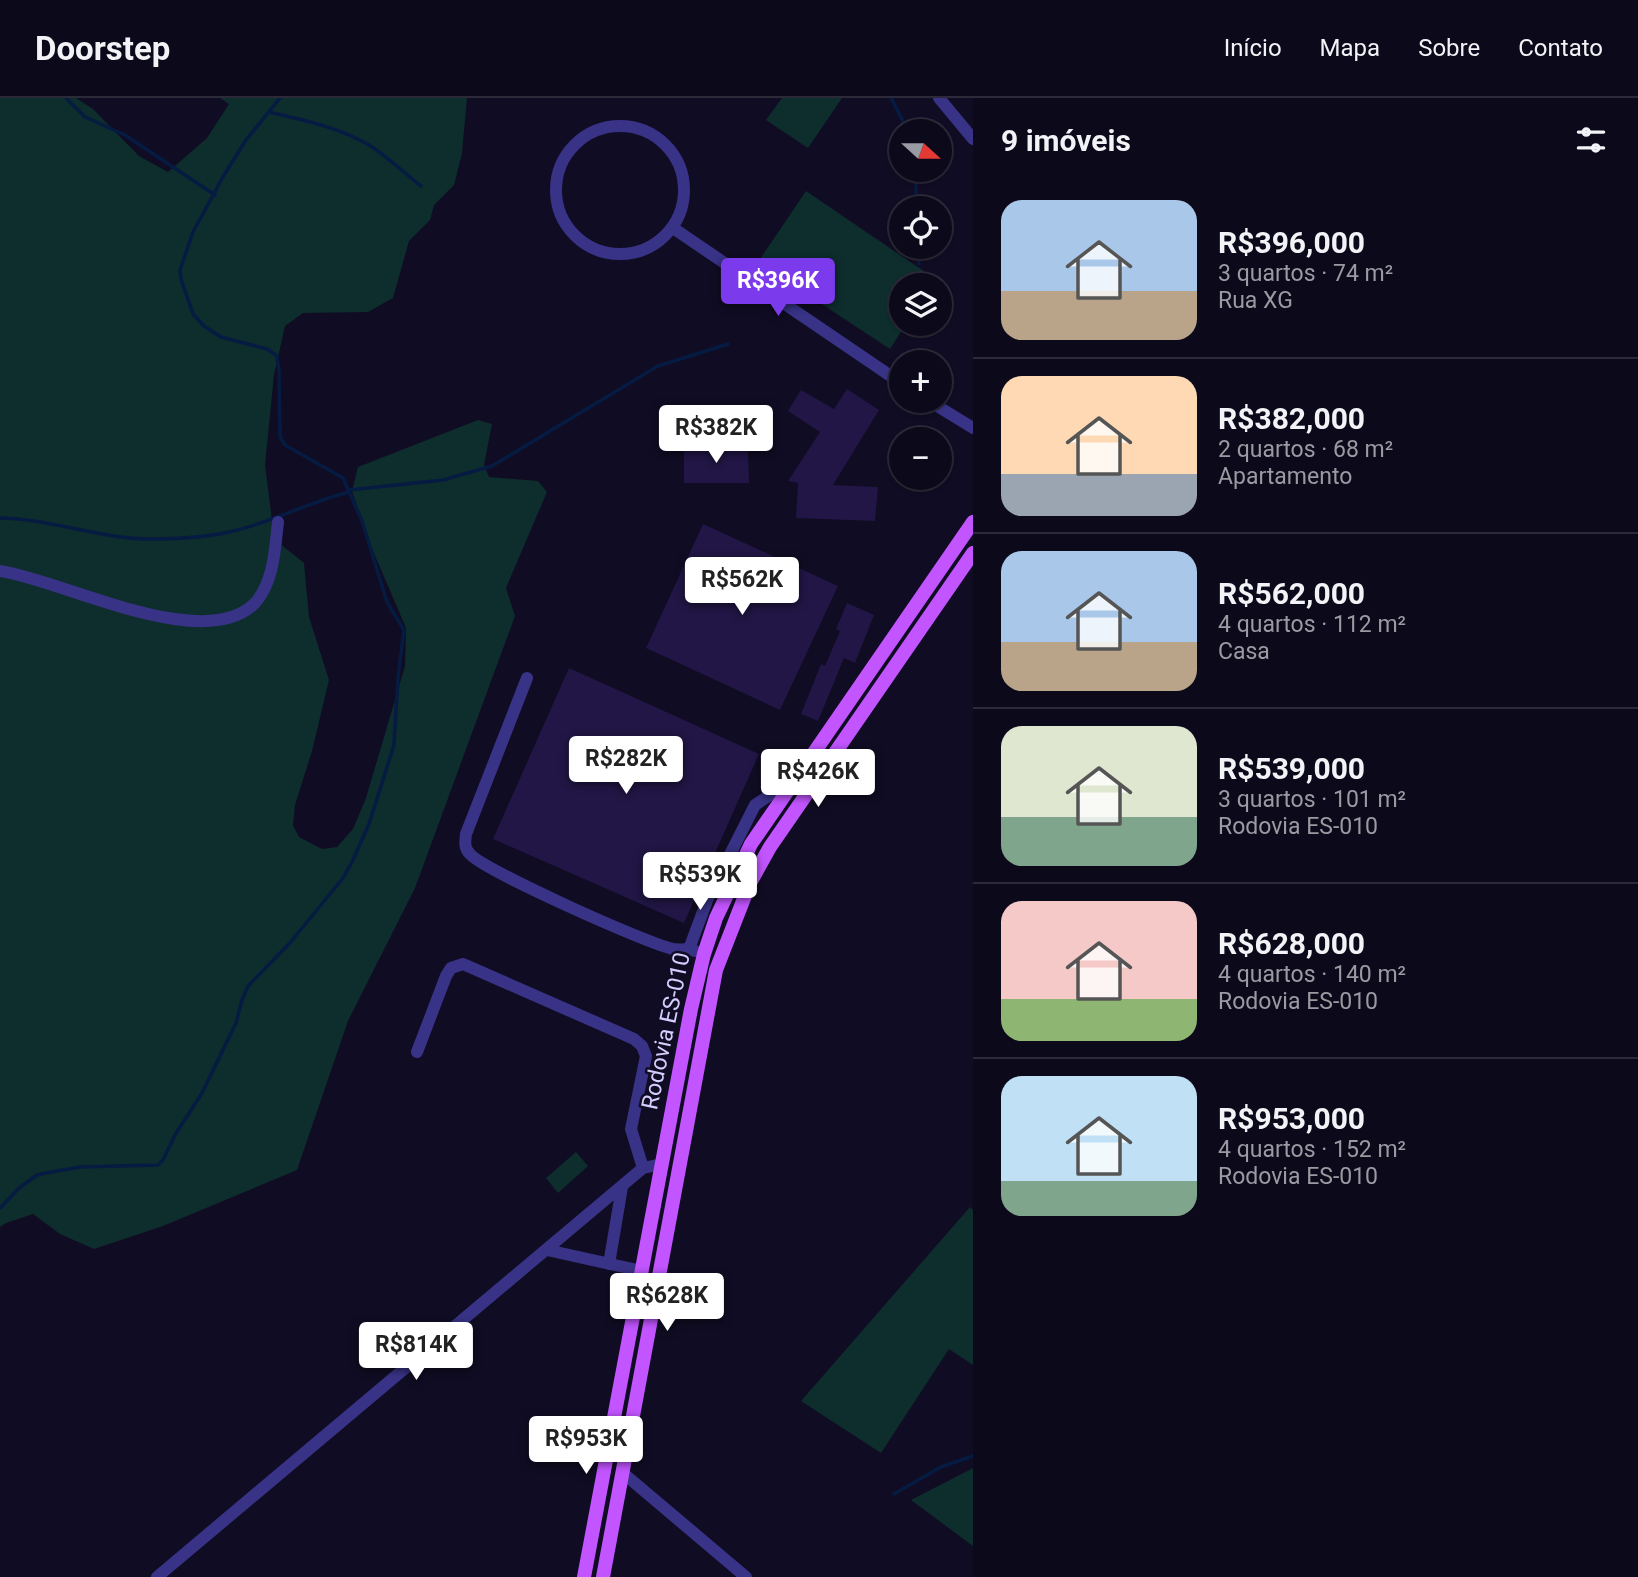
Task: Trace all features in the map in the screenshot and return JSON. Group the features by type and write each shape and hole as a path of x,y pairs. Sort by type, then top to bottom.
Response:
{"main road":[{"name":"Rodovia ES-010","path":"584,1577 691,1009 716,918 739,868 771,813 973,522"},
{"name":"Rodovia ES-010","path":"603,1577 716,970 750,883 770,848 973,553"}],"street":[{"path":"939,98 973,139"},
{"path":"613,125 634,126 654,134 670,148 681,166 685,187 682,209 673,228 657,243 638,252 617,254 596,250 578,239 564,222 557,202 556,181 562,161 575,143 593,131 613,125"},
{"path":"673,228 889,375"},
{"path":"948,413 973,429"},
{"path":"0,571 25,576 157,617 188,621 226,620 246,610 260,596 272,567 278,522"},
{"path":"527,678 466,834 465,846 470,855 601,920 670,948 689,949 704,954"},
{"path":"689,949 709,898 755,805 796,778"},
{"path":"416,1052 446,976 451,968 463,964 544,1002 634,1039 642,1046 646,1056 631,1129 643,1168"},
{"path":"158,1577 643,1168 662,1164"},
{"path":"609,1264 622,1187"},
{"path":"547,1251 642,1271"},
{"path":"623,1473 746,1577"}],"green space":[{"path":"0,98 76,98 93,109 139,156 168,172 207,138 229,104 220,98 467,98 462,153 454,185 434,205 430,220 409,241 393,298 368,312 303,313 285,326 274,375 265,465 273,528 279,543 304,563 309,617 329,680 312,751 295,805 293,825 299,837 322,849 337,847 353,829 366,798 405,666 406,628 367,537 352,491 358,467 478,420 492,424 484,465 489,477 538,481 547,492 506,588 515,616 415,888 348,1021 297,1170 163,1226 94,1249 60,1234 33,1214 0,1227"},
{"path":"782,98 842,98 808,148 766,120"},
{"path":"806,191 889,247 889,259 906,259 927,273 889,273 889,336 898,336 890,349 758,262"},
{"path":"576,1152 588,1166 558,1193 546,1178"},
{"path":"970,1207 973,1210 973,1365 949,1349 881,1453 801,1401"},
{"path":"973,1468 973,1546 911,1500"}],"building":[{"path":"847,389 879,410 833,485 878,487 875,521 796,518 798,483 788,481 820,432 788,411 801,390 834,409"},
{"path":"684,447 748,447 749,483 684,483"},
{"path":"703,524 838,586 780,710 646,648"},
{"path":"847,603 874,615 855,663 844,658 818,721 801,714 821,664 825,666 840,631 836,629"},
{"path":"569,668 759,754 684,923 493,839"}],"waterway":[{"path":"66,98 85,117 125,135 215,195"},
{"path":"0,1208 19,1188 37,1175 80,1167 158,1165 163,1160 175,1135 202,1093 236,1023 248,986 289,944 343,878 352,862 369,824 394,745 404,630 387,602 362,521 343,478 285,445 280,437 277,356 267,349 221,337 204,326 193,314 181,279 180,270 193,232 224,175 246,140 280,98"},
{"path":"891,98 902,119"},
{"path":"269,112 345,133 382,154 421,186"},
{"path":"916,182 916,196"},
{"path":"919,259 919,264"},
{"path":"349,490 443,480 492,466 658,366 728,344"},
{"path":"0,518 129,538 191,538 248,527 349,492"},
{"path":"894,1494 941,1467 973,1456"}]}
